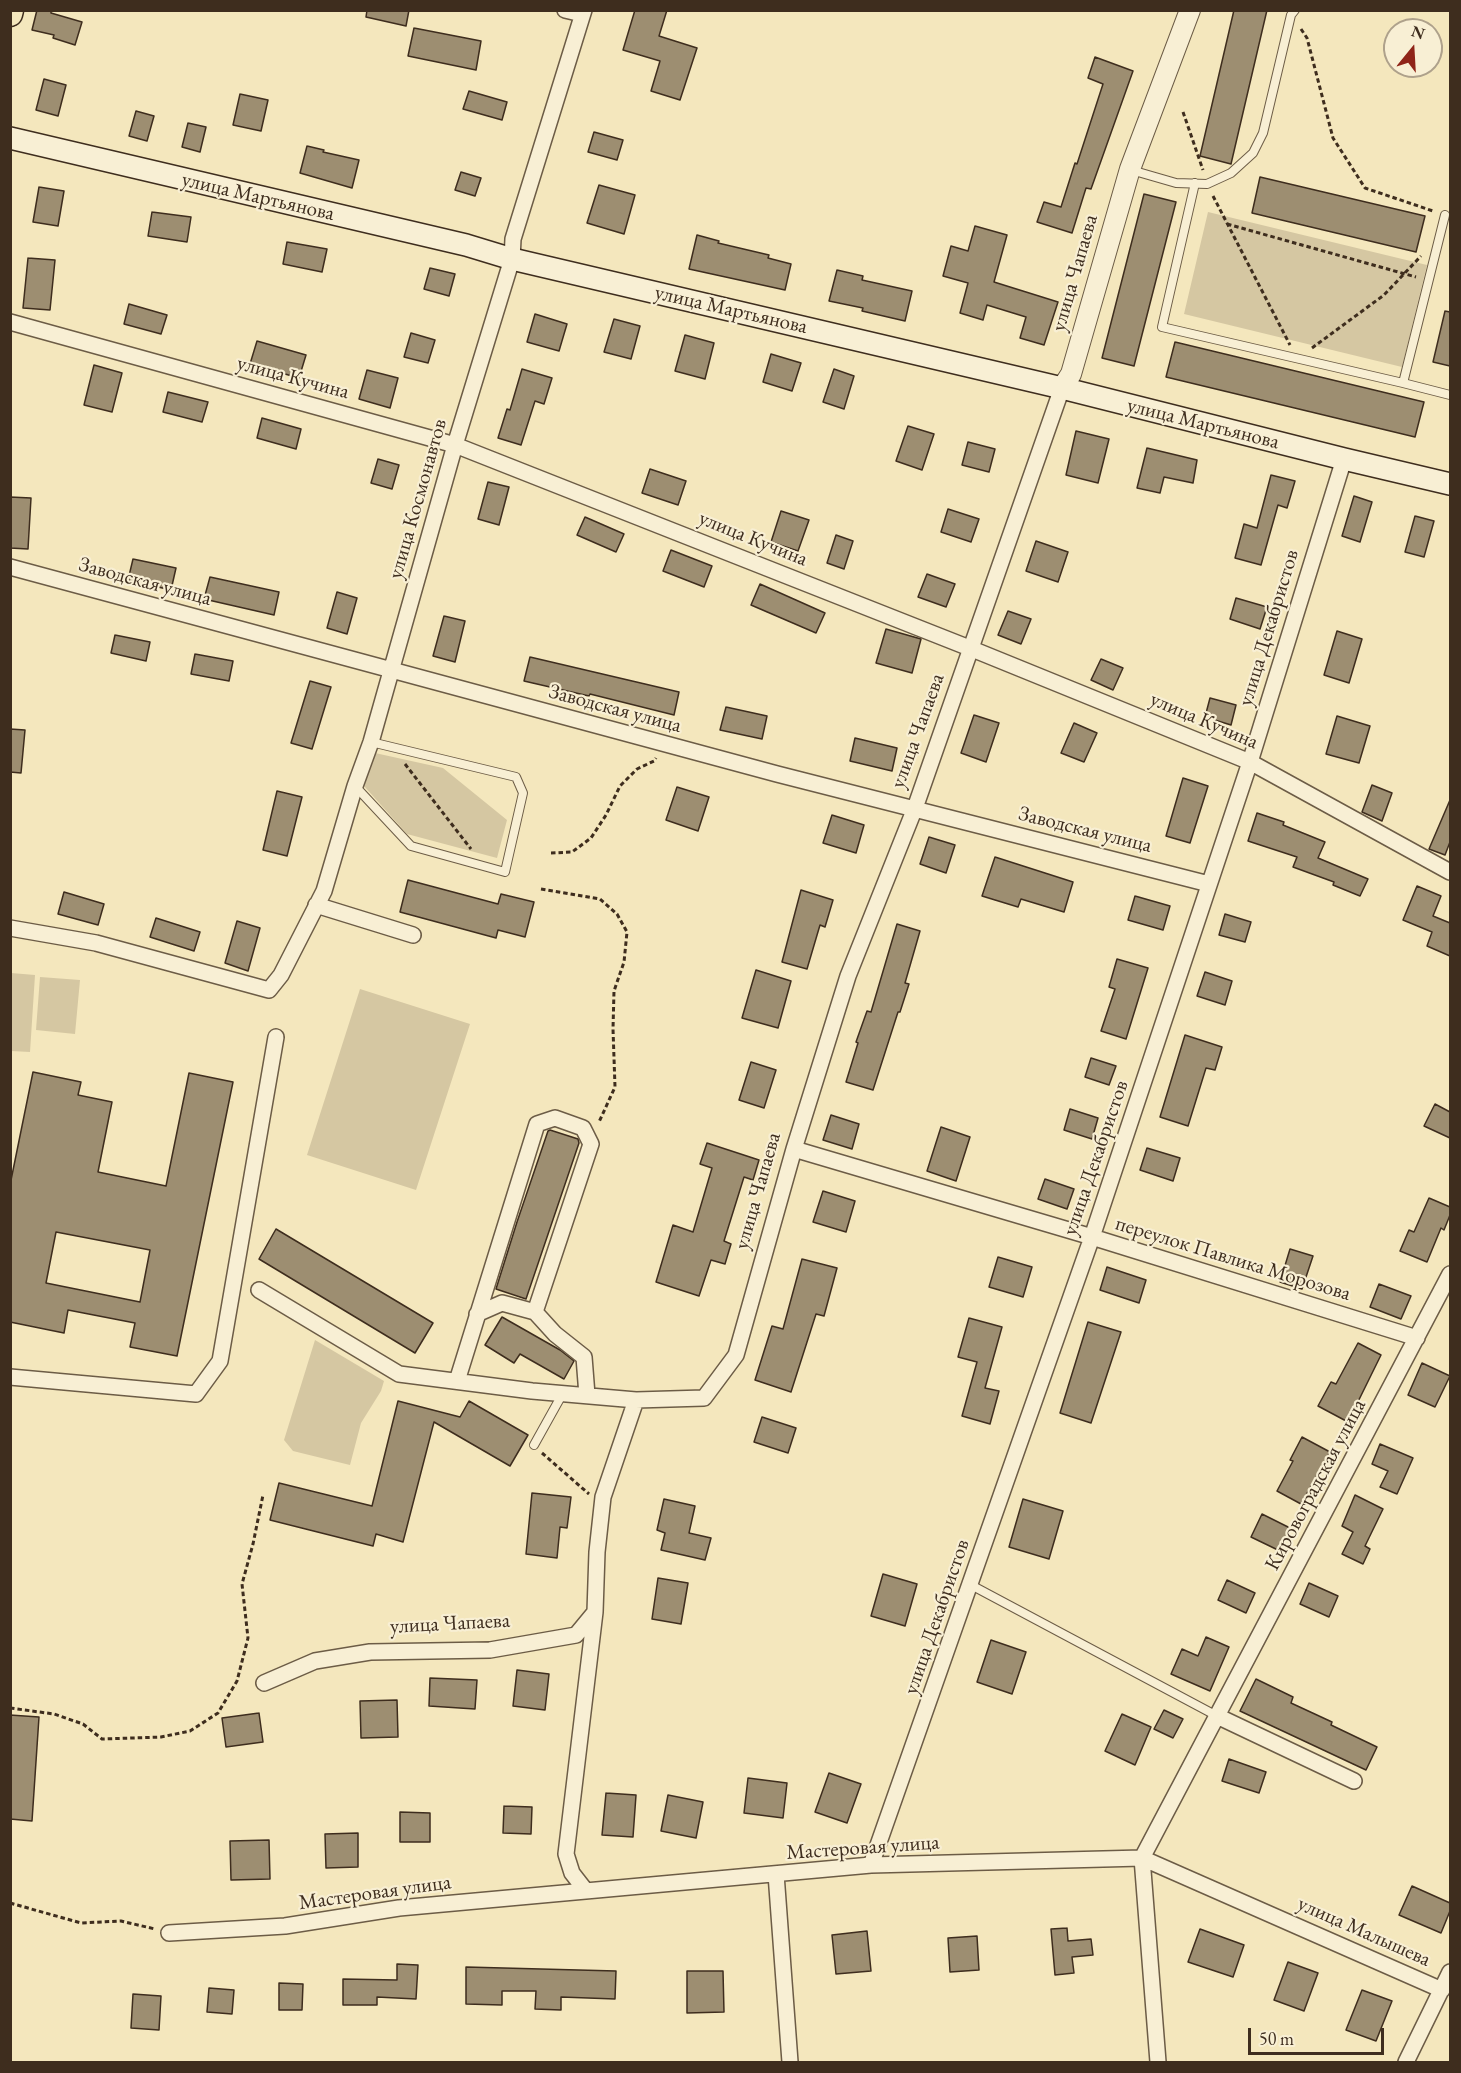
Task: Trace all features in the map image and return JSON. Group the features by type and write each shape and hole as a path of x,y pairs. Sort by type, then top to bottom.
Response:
{"main road":[{"name":"улица Мартьянова","path":"10,138 1062,388 1344,459 1450,480"}],"street":[{"path":"565,10 583,12"},
{"name":"улица Чапаева","path":"259,1290 399,1374 636,1400 704,1398 736,1355 794,1149 848,976 915,808 1062,388 1071,374 1130,169 1190,10"},
{"name":"улица Космонавтов","path":"10,928 96,943 269,990 281,975 324,891 355,786 371,742 455,445 512,259 513,239 583,12"},
{"name":"улица Кучина","path":"10,322 455,445 972,649 1250,762 1450,872"},
{"name":"улица Декабристов","path":"871,1865 1092,1238 1250,762 1344,459"},
{"name":"Заводская улица","path":"10,567 777,774 1209,884"},
{"path":"316,905 413,935"},
{"path":"10,1377 196,1394 220,1360 276,1037"},
{"path":"457,1381 537,1124 555,1118 583,1128 591,1144 535,1312"},
{"name":"переулок Павлика Морозова","path":"794,1149 1417,1338"},
{"name":"Кировоградская улица","path":"1142,1858 1450,1274"},
{"path":"477,1314 502,1304 535,1312 555,1334 584,1357 587,1395"},
{"path":"586,1891 572,1873 566,1854 595,1612 597,1552 603,1497 636,1400"},
{"name":"улица Чапаева","path":"264,1683 315,1661 370,1652 490,1650 576,1635 595,1612"},
{"path":"1217,1716 1354,1781"},
{"path":"1142,1858 1158,2062"},
{"name":"Мастеровая улица","path":"169,1932 285,1926 399,1908 871,1865 1142,1858"},
{"name":"улица Малышева","path":"1142,1858 1442,1990"},
{"path":"777,1874 790,2062"},
{"name":"улица Малышева","path":"1406,2062 1450,1972"}],"lane":[{"path":"1130,169 1176,183 1207,184 1231,173 1253,153 1263,134 1293,13"},
{"path":"1195,183 1162,327 1450,395"},
{"path":"1403,383 1445,215"},
{"path":"355,786 411,846 505,872 523,793 516,777 371,742"},
{"path":"534,1445 563,1393"},
{"path":"971,1585 1217,1716"}],"path":[{"path":"1293,13 1307,38 1333,138 1365,188 1445,215"},
{"path":"1183,112 1207,184 1297,358 1384,295 1426,249"},
{"path":"1227,224 1429,280"},
{"path":"551,853 572,852 591,838 606,815 620,786 637,769 654,761 662,743"},
{"path":"391,746 484,866"},
{"path":"541,888 600,899 617,914 627,932 624,962 614,991 615,1087 603,1117 588,1139"},
{"path":"534,1445 588,1494 602,1510"},
{"path":"10,1708 54,1714 83,1724 102,1739 160,1737 190,1731 218,1713 237,1682 248,1638 242,1584 263,1495"},
{"path":"10,1903 81,1923 121,1921 169,1932"}],"shaded area":[{"path":"1208,212 1427,265 1402,367 1184,314"},
{"path":"375,753 443,768 507,820 497,858 407,834 364,786"},
{"path":"11,973 35,975 30,1052 11,1051"},
{"path":"40,977 80,980 75,1034 36,1030"},
{"path":"360,989 470,1024 416,1190 307,1155"},
{"path":"315,1340 384,1381 381,1391 361,1423 350,1465 293,1451 284,1440"}],"building":[{"path":"37,10 51,10 51,13 82,22 75,45 53,38 54,35 32,30"},
{"path":"367,10 409,10 406,26 366,17"},
{"path":"635,10 667,10 659,36 697,48 680,100 651,91 660,61 623,50"},
{"path":"1234,10 1267,10 1231,164 1200,156"},
{"path":"414,28 481,41 476,70 408,56"},
{"path":"1095,57 1133,71 1091,189 1086,188 1072,233 1037,222 1044,202 1061,207 1075,163 1077,164 1103,84 1088,78"},
{"path":"44,79 66,85 58,116 36,110"},
{"path":"469,91 507,102 502,120 463,109"},
{"path":"240,94 268,100 261,131 233,125"},
{"path":"136,111 154,116 147,141 129,136"},
{"path":"188,123 206,127 200,152 182,147"},
{"path":"594,132 623,140 617,160 588,152"},
{"path":"307,146 359,160 352,188 300,173"},
{"path":"461,172 481,178 475,196 455,190"},
{"path":"1260,177 1425,216 1416,252 1252,213"},
{"path":"599,185 635,195 624,234 587,223"},
{"path":"39,187 64,191 58,226 33,222"},
{"path":"1144,194 1176,202 1134,366 1102,358"},
{"path":"152,212 191,217 187,242 148,236"},
{"path":"975,226 1007,235 994,282 1058,302 1044,345 1020,338 1026,317 987,305 983,320 960,313 968,283 943,276 951,246 968,251"},
{"path":"697,235 719,241 718,243 769,255 768,258 791,264 785,290 689,269"},
{"path":"287,242 327,249 322,272 283,264"},
{"path":"28,258 55,260 50,310 23,308"},
{"path":"430,268 455,274 449,296 424,289"},
{"path":"837,270 863,276 862,280 912,291 905,321 862,311 863,308 829,301"},
{"path":"129,304 167,315 161,334 124,324"},
{"path":"1445,311 1450,312 1450,366 1433,362"},
{"path":"535,314 567,324 559,351 527,342"},
{"path":"614,319 640,326 631,359 604,352"},
{"path":"411,333 435,340 428,363 404,357"},
{"path":"685,335 714,343 705,379 675,371"},
{"path":"257,341 306,355 299,378 250,364"},
{"path":"1175,342 1424,402 1415,437 1166,377"},
{"path":"771,354 801,363 792,391 763,382"},
{"path":"94,365 122,373 112,412 84,405"},
{"path":"522,369 552,378 544,404 535,401 521,445 498,438 507,409 510,410"},
{"path":"834,369 854,376 844,409 823,402"},
{"path":"367,370 398,378 390,408 359,399"},
{"path":"168,392 208,402 202,422 163,412"},
{"path":"262,418 301,429 296,449 257,438"},
{"path":"908,426 934,434 922,470 896,461"},
{"path":"1076,431 1109,439 1098,483 1066,475"},
{"path":"968,442 995,449 989,472 962,465"},
{"path":"1147,448 1197,460 1193,483 1164,477 1160,493 1137,488"},
{"path":"378,459 399,465 392,489 371,483"},
{"path":"650,469 686,481 678,505 642,493"},
{"path":"1271,475 1295,481 1287,508 1278,505 1261,565 1235,558 1244,524 1257,528"},
{"path":"488,482 509,487 499,525 478,519"},
{"path":"1354,496 1372,502 1360,542 1342,536"},
{"path":"10,497 31,498 28,549 10,548"},
{"path":"948,509 979,519 971,542 941,532"},
{"path":"781,511 809,520 798,551 771,542"},
{"path":"1415,516 1434,521 1424,557 1405,552"},
{"path":"585,517 624,534 616,552 577,535"},
{"path":"836,535 853,541 844,569 827,563"},
{"path":"1036,541 1068,552 1058,582 1026,571"},
{"path":"671,550 712,566 704,587 663,571"},
{"path":"133,559 176,568 171,590 128,580"},
{"path":"927,574 955,584 946,607 918,597"},
{"path":"210,577 279,592 274,615 204,599"},
{"path":"760,584 825,613 816,633 751,605"},
{"path":"337,592 357,598 347,634 327,628"},
{"path":"1236,598 1267,607 1260,629 1230,619"},
{"path":"1008,611 1031,619 1021,644 998,635"},
{"path":"444,616 465,621 455,662 433,656"},
{"path":"886,629 921,639 912,673 876,663"},
{"path":"1337,631 1362,639 1349,683 1324,675"},
{"path":"115,635 150,642 146,661 111,653"},
{"path":"195,654 233,661 229,681 191,674"},
{"path":"530,657 679,692 674,715 590,694 589,696 524,681"},
{"path":"1101,659 1123,668 1113,690 1091,680"},
{"path":"310,681 331,687 312,749 291,743"},
{"path":"1210,698 1236,705 1231,725 1205,717"},
{"path":"726,707 767,716 762,739 720,730"},
{"path":"974,715 999,723 986,762 961,753"},
{"path":"1337,716 1370,726 1359,763 1326,754"},
{"path":"1074,723 1097,733 1084,762 1061,753"},
{"path":"10,729 25,730 21,773 10,772"},
{"path":"855,738 897,748 892,771 850,761"},
{"path":"1183,778 1208,786 1190,843 1166,836"},
{"path":"1372,785 1392,793 1382,821 1362,812"},
{"path":"677,787 709,797 698,831 666,820"},
{"path":"277,791 302,797 287,856 263,850"},
{"path":"1450,800 1450,842 1445,855 1429,849"},
{"path":"1257,813 1284,822 1283,825 1325,842 1318,858 1368,879 1360,896 1333,885 1334,882 1293,867 1297,857 1248,841"},
{"path":"832,815 864,825 856,853 823,843"},
{"path":"929,837 955,845 946,873 920,864"},
{"path":"995,857 1073,882 1064,912 1021,899 1018,907 982,896"},
{"path":"408,880 498,904 501,894 534,902 525,937 498,930 496,938 400,912"},
{"path":"1417,886 1441,896 1433,916 1450,923 1450,956 1427,946 1432,932 1403,920"},
{"path":"801,890 833,900 825,927 820,925 807,969 782,962"},
{"path":"64,892 104,904 98,925 58,914"},
{"path":"1135,896 1170,906 1163,930 1128,920"},
{"path":"1225,914 1251,922 1245,942 1219,935"},
{"path":"156,918 200,932 194,951 150,937"},
{"path":"237,921 260,928 248,971 225,963"},
{"path":"897,924 920,931 905,983 909,984 873,1090 846,1082 858,1043 856,1042 867,1011 871,1012"},
{"path":"1117,959 1148,968 1126,1039 1101,1031 1115,989 1109,987"},
{"path":"756,970 791,981 778,1028 742,1018"},
{"path":"1205,972 1232,981 1225,1005 1197,996"},
{"path":"1185,1035 1222,1047 1215,1070 1206,1068 1188,1126 1160,1117"},
{"path":"1091,1058 1116,1066 1109,1085 1085,1077"},
{"path":"751,1062 776,1070 764,1108 739,1100"},
{"path":"33,1072 81,1082 78,1095 112,1102 98,1172 166,1186 189,1073 233,1082 177,1356 130,1347 135,1323 68,1310 64,1333 10,1322 10,1185","holes":["56,1232 150,1250 140,1302 46,1283"]},
{"path":"1435,1104 1450,1112 1450,1138 1424,1126"},
{"path":"1070,1109 1098,1118 1092,1139 1064,1130"},
{"path":"831,1115 859,1124 852,1149 823,1140"},
{"path":"941,1127 970,1137 956,1181 927,1171"},
{"path":"550,1130 578,1139 579,1143 526,1299 496,1289"},
{"path":"707,1143 759,1160 753,1180 744,1177 724,1241 731,1244 725,1264 711,1260 699,1296 656,1282 673,1225 693,1232 712,1168 700,1164"},
{"path":"1147,1148 1180,1158 1173,1181 1140,1170"},
{"path":"1045,1179 1074,1189 1067,1209 1038,1199"},
{"path":"823,1191 855,1201 846,1232 813,1222"},
{"path":"1429,1198 1450,1207 1450,1215 1444,1230 1441,1228 1427,1262 1400,1251 1409,1230 1414,1232"},
{"path":"276,1229 433,1323 415,1353 259,1259"},
{"path":"1290,1249 1313,1256 1302,1289 1280,1282"},
{"path":"998,1257 1032,1267 1023,1297 989,1287"},
{"path":"802,1259 837,1268 824,1316 816,1314 791,1392 755,1380 772,1326 783,1329"},
{"path":"1107,1267 1146,1280 1139,1303 1100,1290"},
{"path":"1379,1284 1411,1296 1401,1319 1370,1307"},
{"path":"502,1317 560,1350 574,1361 564,1379 520,1354 514,1363 485,1345"},
{"path":"969,1318 1002,1327 985,1388 999,1391 990,1424 962,1416 977,1362 958,1357"},
{"path":"1088,1322 1121,1332 1091,1423 1060,1413"},
{"path":"1358,1343 1381,1355 1348,1422 1318,1406 1331,1382 1336,1384"},
{"path":"1422,1363 1450,1376 1435,1407 1408,1395"},
{"path":"398,1401 460,1417 469,1401 528,1435 510,1466 434,1422 403,1542 376,1534 373,1546 270,1520 279,1483 372,1506"},
{"path":"762,1417 796,1428 788,1453 754,1442"},
{"path":"1302,1437 1330,1452 1301,1504 1277,1491 1293,1461 1290,1460"},
{"path":"1380,1444 1413,1458 1397,1494 1380,1487 1388,1471 1372,1464"},
{"path":"532,1493 571,1497 567,1528 560,1527 557,1558 526,1554"},
{"path":"1355,1495 1383,1509 1365,1546 1370,1549 1363,1564 1342,1554 1353,1532 1342,1526"},
{"path":"664,1499 695,1506 689,1533 711,1538 705,1560 661,1550 665,1533 657,1530"},
{"path":"1023,1499 1063,1511 1049,1559 1009,1547"},
{"path":"1262,1514 1290,1528 1280,1551 1251,1537"},
{"path":"883,1574 917,1584 905,1626 871,1616"},
{"path":"658,1578 688,1583 681,1624 652,1619"},
{"path":"1227,1580 1255,1593 1246,1613 1218,1600"},
{"path":"1309,1583 1338,1596 1329,1617 1300,1604"},
{"path":"1206,1637 1229,1647 1210,1691 1171,1674 1182,1649 1198,1656"},
{"path":"991,1640 1026,1652 1012,1694 977,1682"},
{"path":"517,1670 549,1674 545,1710 513,1706"},
{"path":"430,1678 477,1680 475,1709 429,1706"},
{"path":"1256,1679 1293,1697 1291,1703 1377,1747 1366,1770 1240,1711"},
{"path":"397,1700 398,1737 361,1738 360,1701"},
{"path":"1164,1710 1183,1719 1173,1738 1154,1729"},
{"path":"259,1713 263,1742 226,1747 222,1718"},
{"path":"1122,1714 1151,1727 1135,1765 1105,1751"},
{"path":"10,1715 39,1717 32,1821 10,1819"},
{"path":"1229,1759 1266,1772 1259,1793 1222,1781"},
{"path":"829,1773 861,1784 847,1823 815,1812"},
{"path":"748,1778 787,1783 783,1818 744,1813"},
{"path":"606,1793 636,1795 633,1837 602,1835"},
{"path":"668,1795 703,1802 696,1838 661,1831"},
{"path":"504,1806 532,1807 531,1834 503,1833"},
{"path":"400,1812 430,1813 430,1842 400,1842"},
{"path":"358,1833 358,1867 326,1868 325,1834"},
{"path":"269,1840 270,1879 231,1880 230,1841"},
{"path":"1412,1886 1450,1903 1450,1911 1441,1933 1399,1915"},
{"path":"1067,1928 1068,1941 1091,1939 1093,1955 1072,1957 1074,1973 1055,1975 1051,1929"},
{"path":"1200,1929 1244,1945 1233,1977 1188,1962"},
{"path":"867,1931 871,1971 836,1974 832,1935"},
{"path":"977,1936 979,1970 950,1972 948,1938"},
{"path":"1288,1962 1318,1973 1304,2011 1274,2000"},
{"path":"397,1964 418,1965 416,1999 377,1997 377,2005 343,2005 343,1979 397,1980"},
{"path":"466,1967 616,1971 615,1999 561,1997 561,2010 535,2009 536,1991 502,1991 502,2005 466,2004"},
{"path":"687,1971 723,1971 724,2012 687,2013"},
{"path":"279,1983 303,1984 302,2010 279,2010"},
{"path":"209,1988 234,1990 232,2014 207,2012"},
{"path":"1362,1990 1392,2001 1376,2041 1346,2030"},
{"path":"133,1994 161,1996 159,2030 131,2028"}]}
